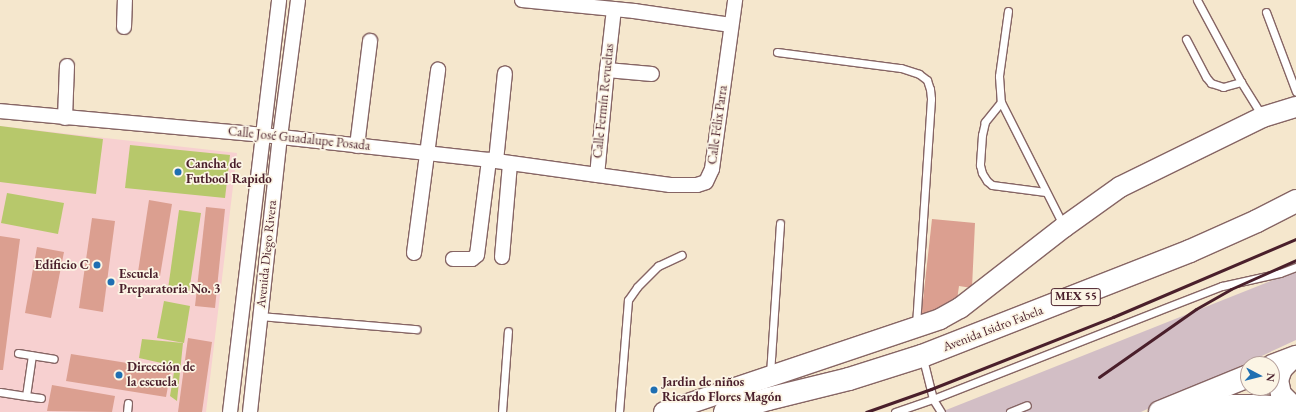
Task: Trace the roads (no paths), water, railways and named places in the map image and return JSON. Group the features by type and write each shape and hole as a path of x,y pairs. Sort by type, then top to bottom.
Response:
{"highway":[{"name":"Avenida Isidro Fabela","path":"725,412 849,379 922,356 1190,251 1257,221 1296,200"},
{"path":"1280,363 1294,358"},
{"path":"764,412 808,397 849,379"},
{"path":"1160,412 1240,379"}],"main road":[{"path":"664,412 940,319 960,308 1064,227 1120,187 1263,117 1296,107"},
{"path":"1294,358 1282,369 1278,380 1281,394 1295,408"},
{"path":"1166,412 1232,405 1259,405 1295,408"}],"street":[{"path":"124,27 125,0"},
{"name":"Avenida Diego Rivera","path":"230,412 278,0"},
{"name":"Avenida Diego Rivera","path":"250,412 280,137 298,0"},
{"path":"528,0 584,3 614,9 635,5 731,26"},
{"name":"Calle Félix Parra","path":"614,178 686,186 706,182 712,169 735,0"},
{"name":"Calle Fermín Revueltas","path":"614,9 606,70 597,175 614,178"},
{"path":"357,146 370,41"},
{"path":"65,118 67,66"},
{"path":"414,253 438,70"},
{"path":"606,70 652,74"},
{"path":"453,259 472,259 477,256 493,161 505,73"},
{"name":"Calle José Guadalupe Posada","path":"0,111 263,135 427,153 597,175"},
{"path":"502,257 510,163"}],"lane":[{"path":"1197,0 1240,82 1263,117"},
{"path":"1008,11 999,76 1001,102 1064,227"},
{"path":"1266,12 1296,92"},
{"path":"1186,39 1206,77 1211,83 1223,87 1240,82"},
{"path":"778,52 901,68 919,74 927,80 930,89 930,99 916,326"},
{"path":"1001,102 985,122 982,135 980,165 982,173 987,181 992,185 1046,192"},
{"path":"770,376 780,223"},
{"path":"619,412 628,300 658,266 682,255"},
{"path":"895,412 933,399 1222,286 1280,273 1296,267"},
{"path":"260,316 416,329"},
{"path":"502,412 508,331"},
{"path":"18,353 54,359"},
{"path":"26,396 32,355"},
{"path":"922,356 933,399 941,412"},
{"path":"0,392 41,398"},
{"path":"127,412 128,403"},
{"path":"1010,412 1027,405"}],"railway":[{"path":"866,412 931,389 1113,317 1296,239"},
{"path":"1099,377 1196,309 1231,289 1296,260"}],"place":[{"name":"Cancha de Futbool Rapido","path":"178,172"},
{"name":"Edificio C","path":"97,265"},
{"name":"Escuela Preparatoria No. 3","path":"111,282"},
{"name":"Dirección de la escuela","path":"119,375"},
{"name":"Jardin de niños Ricardo Flores Magón","path":"654,390"}]}
